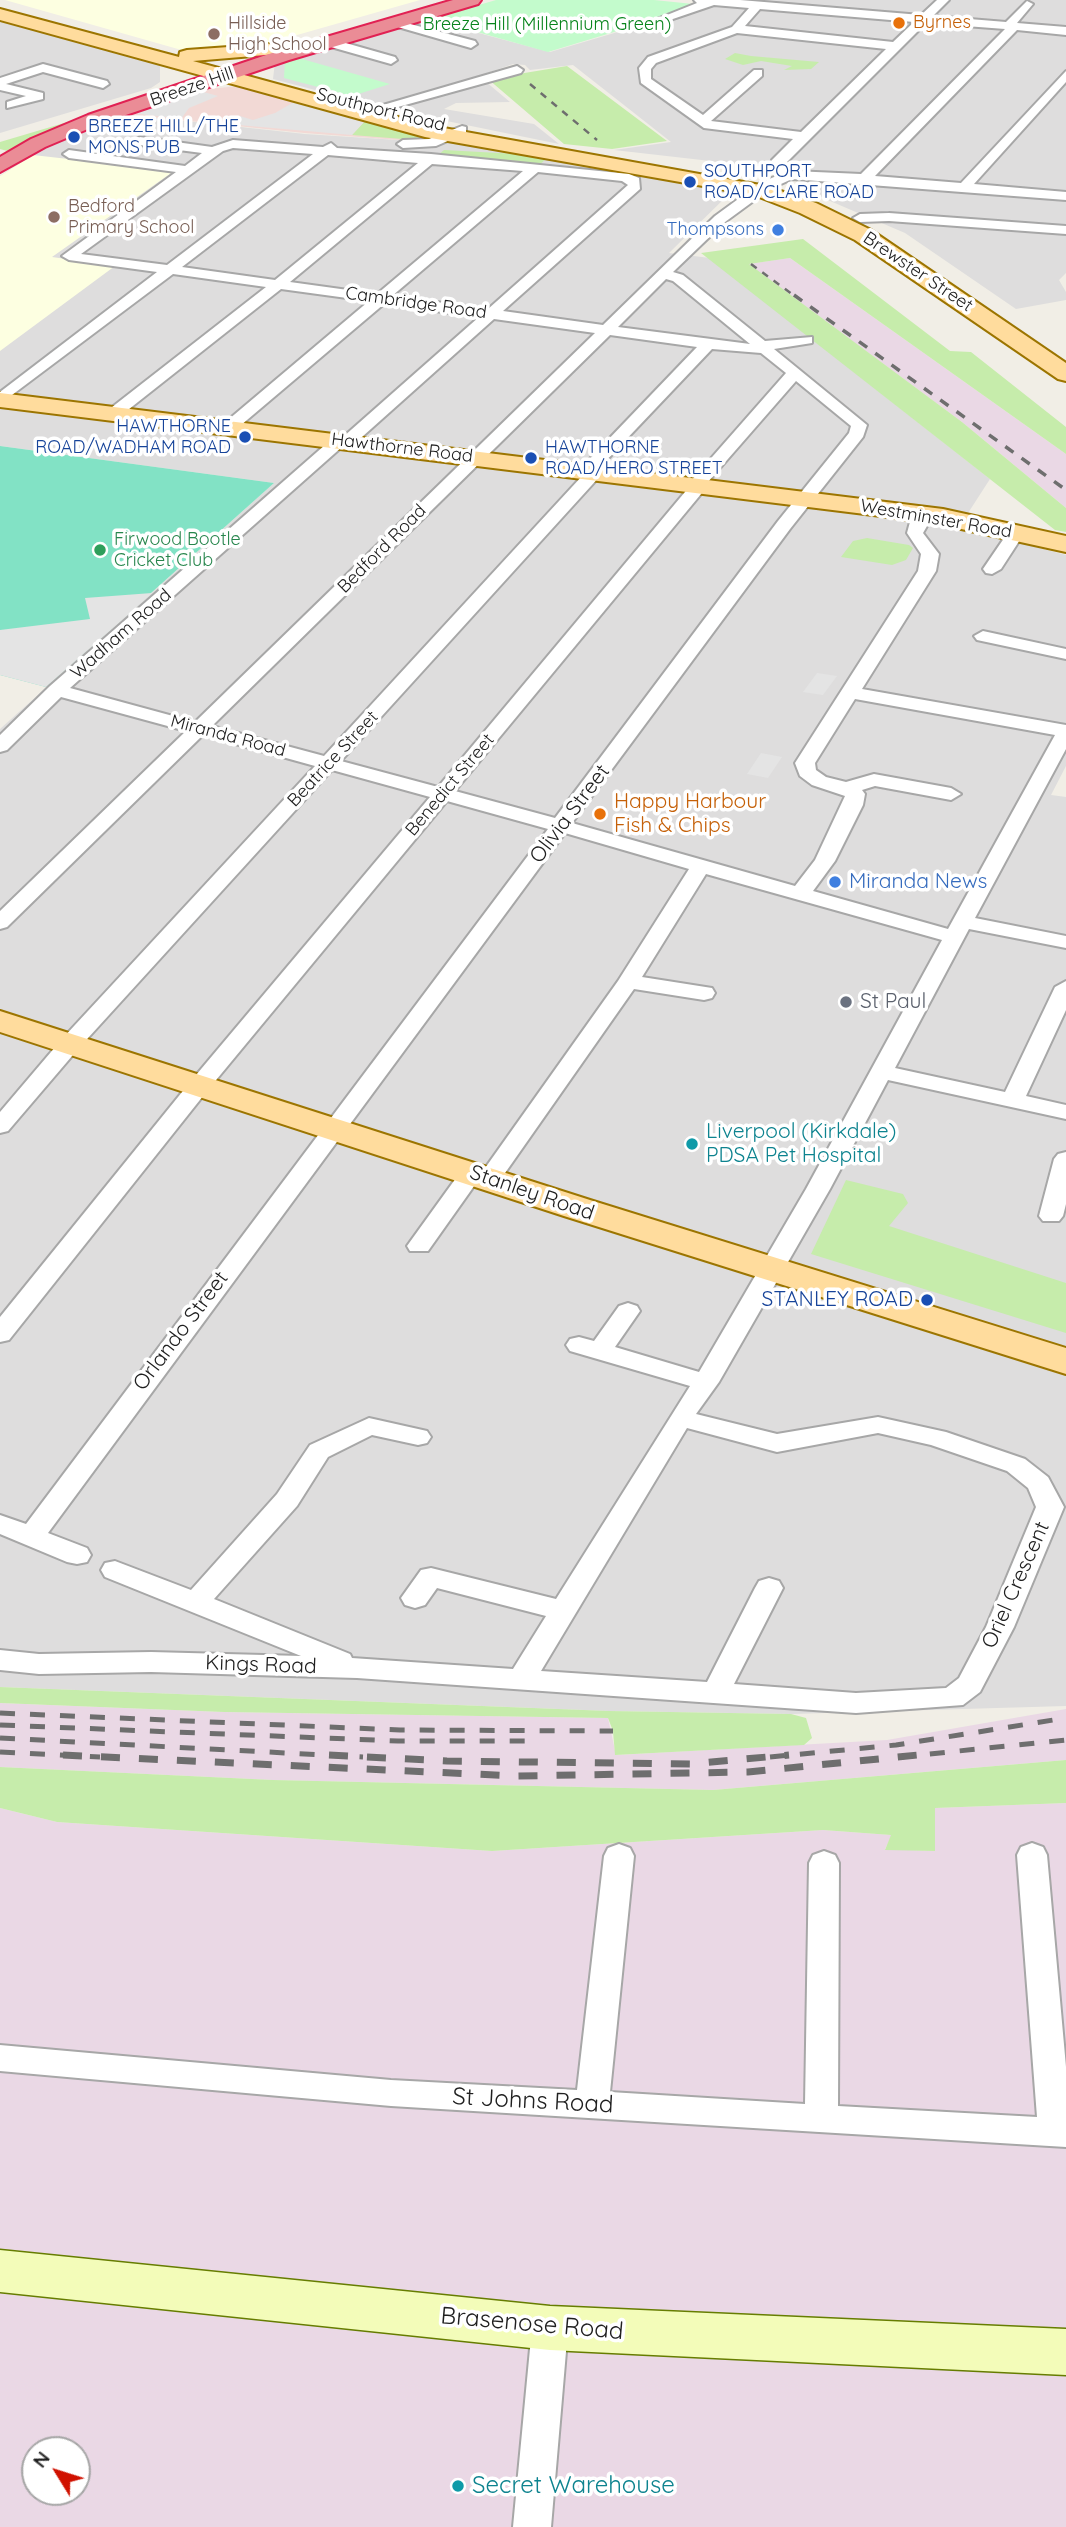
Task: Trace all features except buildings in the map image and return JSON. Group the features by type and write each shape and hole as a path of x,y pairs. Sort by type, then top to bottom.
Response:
{"highway":[{"name":"Breeze Hill","path":"11,134 222,71 442,0"},
{"name":"Breeze Hill","path":"271,55 328,42 472,0"},
{"name":"Breeze Hill","path":"0,166 70,128 188,89 222,71"}],"main road":[{"name":"Southport Road","path":"0,5 173,58"},
{"name":"Southport Road","path":"0,13 457,133 764,187"},
{"path":"157,90 166,82 173,58 271,55 265,83 188,89"},
{"name":"Brewster Street","path":"764,187 860,218 1066,353"},
{"name":"Brewster Street","path":"764,187 863,235 1066,374"},
{"name":"Hawthorne Road","path":"0,399 804,498"},
{"name":"Westminster Road","path":"804,498 926,514 1066,544"},
{"name":"Stanley Road","path":"0,1021 1066,1361"},
{"name":"Brasenose Road","path":"0,2271 550,2328 1066,2352"}],"street":[{"path":"700,0 757,5 783,3 848,12 1066,31"},
{"path":"848,12 858,0"},
{"path":"943,0 803,136 779,160 778,165 790,174 1066,196"},
{"path":"673,18 716,1"},
{"path":"865,178 1012,26 1027,4"},
{"path":"736,29 757,5"},
{"path":"394,23 471,44"},
{"path":"803,136 703,122 645,80 645,68 662,54 736,29 895,46"},
{"path":"328,42 391,60"},
{"path":"0,84 43,68 103,84"},
{"path":"366,111 517,70"},
{"path":"703,122 758,73"},
{"path":"965,186 1066,75"},
{"path":"0,84 39,96 11,105"},
{"path":"306,136 416,144 457,133"},
{"path":"0,399 340,139"},
{"path":"141,141 215,151"},
{"path":"69,154 189,170 215,151 233,145 535,168"},
{"path":"113,414 278,285 431,158"},
{"path":"228,428 535,168"},
{"name":"Wadham Road","path":"0,746 57,690 635,186 634,181 624,177 535,168"},
{"name":"Cambridge Road","path":"189,170 69,256 708,344 763,347 807,340"},
{"name":"Bedford Road","path":"0,923 720,219 764,187 790,174"},
{"path":"860,218 889,217 1066,230"},
{"path":"663,274 678,278 794,374"},
{"name":"Beatrice Street","path":"0,1126 70,1044 329,763 708,344"},
{"name":"Benedict Street","path":"0,1334 199,1086 698,485 794,374"},
{"name":"Olivia Street","path":"333,1128 804,498 845,449 859,425 794,374"},
{"path":"800,894 825,861 853,805 855,794 847,788 819,781 807,772 805,763 927,571 930,554 915,533 916,526 926,514"},
{"path":"992,569 1017,532"},
{"path":"983,636 1066,654"},
{"name":"Miranda Road","path":"57,690 561,826 800,894 958,929 1066,942"},
{"path":"521,1680 680,1418 706,1382 769,1268 884,1072 1066,731 850,692"},
{"path":"847,788 874,780 951,794"},
{"path":"419,1247 481,1175 628,982 701,866"},
{"path":"628,982 704,993"},
{"path":"1013,1100 1066,987"},
{"path":"884,1072 1066,1112"},
{"name":"Orlando Street","path":"31,1536 333,1128"},
{"path":"1051,1216 1066,1159"},
{"path":"628,1311 589,1348 706,1382"},
{"name":"Oriel Crescent","path":"680,1418 777,1443 878,1425 937,1438 1016,1465 1040,1483 1050,1507 1000,1627 970,1685"},
{"path":"195,1603 287,1500 319,1451 369,1426 418,1437"},
{"path":"1,1524 78,1555"},
{"path":"115,1570 357,1668"},
{"path":"430,1577 564,1611"},
{"path":"715,1694 769,1588"},
{"name":"Kings Road","path":"0,1660 40,1664 151,1662 357,1668 856,1703 953,1698 970,1685"},
{"path":"1032,1855 1060,2133"},
{"path":"592,2104 619,1856"},
{"path":"821,2118 824,1863"},
{"name":"St Johns Road","path":"0,2058 391,2093 1060,2133"},
{"path":"532,2527 550,2328"}],"shaded area":[{"name":"Hillside High School","path":"5,0 420,0 269,43 185,51"},
{"path":"726,0 1066,0 1066,273 1059,280 1066,292 1066,300 1016,309 905,233 802,189 798,171 614,150 671,142 573,65 530,70 525,65 513,64 479,76 510,102 456,103 444,109 534,124 559,144 388,109 273,79 275,62 422,18 550,52"},
{"path":"0,16 160,62 160,82 151,88 0,133"},
{"path":"240,86 432,138 413,141 304,133 122,114 196,90"},
{"path":"200,91 218,96 189,108 181,119 132,113"},
{"path":"294,102 365,121 352,135 227,124 240,116 253,120 275,113"},
{"path":"122,114 305,134 413,141 431,138 732,191 669,253 710,258 990,479 959,527 1066,555 1066,766 1051,795 1066,797 1066,1706 791,1714 609,1711 0,1687 0,729 274,483 0,446 0,176 45,146"},
{"name":"Bedford Primary School","path":"33,155 174,171 52,257 115,266 0,351 0,176"},
{"path":"790,258 1066,454 1066,508 962,422 748,264"},
{"path":"152,593 46,687 0,675 0,630 90,619 85,598"},
{"path":"817,673 837,676 823,695 803,692"},
{"path":"761,753 782,757 768,778 747,774"},
{"path":"0,1703 224,1712 608,1718 616,1755 887,1740 1066,1709 1066,1760 713,1790 273,1780 0,1767"},
{"path":"1066,1803 1066,2527 0,2527 0,1808 57,1822 492,1851 823,1830 892,1835 885,1849 934,1851 934,1808"}],"green space":[{"name":"Breeze Hill (Millennium Green)","path":"496,0 654,0 703,5 548,52 431,19"},
{"path":"735,53 819,62 811,69 784,70 792,66 761,61 743,65 725,59"},
{"path":"295,57 390,84 352,96 284,78 285,60"},
{"path":"567,66 667,141 612,149 564,144 488,79"},
{"path":"118,107 11,152 0,149 0,142"},
{"path":"365,121 425,137 415,140 352,135"},
{"path":"444,150 517,154 546,159 538,166 437,156"},
{"path":"803,239 950,351 971,352 1066,427 1066,454 790,258 749,264 962,422 1066,508 1066,532 1055,530 701,253"},
{"name":"Firwood Bootle Cricket Club","path":"0,446 274,483 46,687 0,675"},
{"path":"867,538 913,548 906,560 892,565 841,557 853,541"},
{"path":"846,1180 903,1194 908,1203 889,1226 1066,1283 1066,1333 811,1254"},
{"path":"0,1687 609,1711 791,1714 806,1718 812,1738 804,1745 615,1755 613,1731 608,1718 224,1712 0,1703"},
{"path":"1066,1760 1066,1803 935,1808 935,1851 885,1850 891,1835 823,1830 492,1851 57,1822 0,1808 0,1767 273,1780 713,1790"}],"railway":[{"path":"530,84 597,140"},
{"path":"751,264 796,297"},
{"path":"794,295 1066,490"},
{"path":"0,1713 400,1730 613,1731"},
{"path":"770,1757 896,1745 1066,1718"},
{"path":"0,1725 398,1741 536,1741"},
{"path":"0,1738 363,1757"},
{"path":"900,1757 1066,1740"},
{"path":"0,1752 100,1757"},
{"path":"63,1755 516,1776 748,1772 918,1755"},
{"path":"329,1755 447,1761 690,1764 789,1755"}],"place":[{"name":"Byrnes","path":"899,23"},
{"name":"Hillside High School","path":"214,34"},
{"name":"BREEZE HILL/THE MONS PUB","path":"74,137"},
{"name":"SOUTHPORT ROAD/CLARE ROAD","path":"690,182"},
{"name":"Bedford Primary School","path":"54,217"},
{"name":"Thompsons","path":"778,230"},
{"name":"HAWTHORNE ROAD/WADHAM ROAD","path":"245,437"},
{"name":"HAWTHORNE ROAD/HERO STREET","path":"531,458"},
{"name":"Firwood Bootle Cricket Club","path":"100,550"},
{"name":"Happy Harbour Fish & Chips","path":"600,814"},
{"name":"Miranda News","path":"835,882"},
{"name":"St Paul","path":"846,1002"},
{"name":"Liverpool (Kirkdale) PDSA Pet Hospital","path":"692,1144"},
{"name":"STANLEY ROAD","path":"927,1300"},
{"name":"Secret Warehouse","path":"458,2486"}]}
